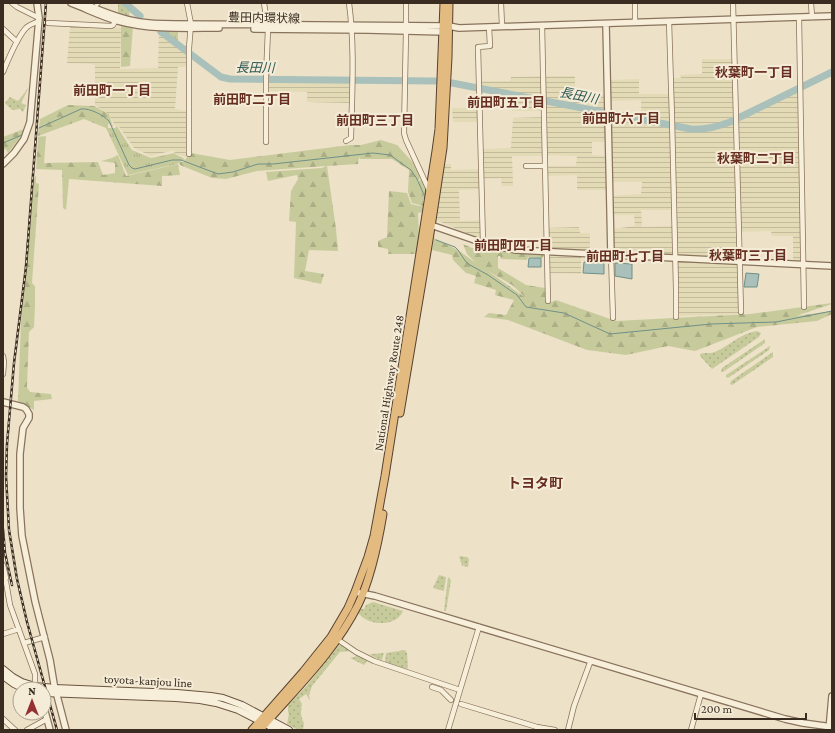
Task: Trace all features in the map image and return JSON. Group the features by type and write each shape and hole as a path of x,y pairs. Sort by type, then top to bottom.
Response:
{"highway":[{"name":"National Highway Route 248","path":"260,730 264,720 328,641 348,608 374,536 442,148 446,29 444,3"},
{"name":"National Highway Route 248","path":"252,730 264,720 320,662 337,639 358,605 374,558 382,526 428,224 430,192 439,130 449,3"}],"main road":[{"name":"toyota-kanjou line","path":"3,669 20,681"},
{"path":"3,676 12,683"},
{"name":"toyota-kanjou line","path":"52,689 200,700 228,706 289,730"},
{"name":"toyota-kanjou line","path":"52,691 56,690"},
{"name":"toyota-kanjou line","path":"264,720 277,730"}],"street":[{"path":"12,3 39,20"},
{"path":"3,164 14,153 24,139 30,122 39,20 38,3"},
{"name":"豊田内環状線","path":"72,3 116,20 148,27 190,26 446,29 832,16"},
{"name":"豊田内環状線","path":"83,3 111,14 138,22 190,26"},
{"path":"188,3 190,26 189,154"},
{"path":"264,3 268,27 266,142"},
{"path":"346,141 351,138 352,28 349,3"},
{"path":"406,3 404,133 430,192"},
{"path":"501,3 502,26"},
{"path":"635,3 635,22"},
{"path":"734,3 741,312"},
{"path":"811,3 812,17"},
{"path":"798,17 804,307"},
{"path":"3,71 17,42 26,28 39,20"},
{"path":"48,24 113,26 116,20"},
{"path":"669,21 673,127 676,317"},
{"path":"606,24 613,318"},
{"path":"542,25 548,301"},
{"path":"483,243 478,47 490,46 489,27"},
{"path":"3,29 17,42"},
{"path":"526,166 545,166"},
{"path":"428,224 483,243 516,250 832,266"},
{"path":"3,356 3,374"},
{"path":"3,402 24,408 29,414 29,418 23,428 20,454 22,536 64,730"},
{"path":"3,565 6,578 4,581 6,582 10,605 35,674 35,681"},
{"path":"355,592 363,593 591,660 700,694 803,723 830,728 832,696"},
{"path":"448,730 479,627"},
{"path":"3,634 19,629"},
{"path":"24,644 45,637"},
{"path":"337,639 356,652 374,661 460,690"},
{"path":"568,730 574,706 591,660"},
{"path":"432,687 441,690 451,700"},
{"path":"691,730 700,694"},
{"path":"461,704 537,727 555,730"},
{"path":"3,719 15,730"},
{"path":"27,730 43,721"}],"shaded area":[{"path":"70,27 121,28 120,69 158,68 159,32 187,53 187,67 178,67 175,109 187,111 187,157 175,154 174,150 151,156 134,148 120,128 116,128 109,114 95,105 95,65 67,63"},
{"path":"702,59 734,59 736,118 716,125 701,128 674,125 673,78 681,78 680,75 702,74"},
{"path":"543,76 543,99 479,87 479,81 510,81 511,77"},
{"path":"545,76 575,76 575,95 607,95 607,112 545,100"},
{"path":"639,79 639,94 671,94 673,124 641,119 641,100 610,101 610,80"},
{"path":"269,82 349,82 349,103 307,102 307,92 268,91"},
{"path":"800,90 804,261 793,262 793,236 772,236 771,231 739,232 737,120"},
{"path":"511,96 541,103 542,111 512,111"},
{"path":"545,103 604,115 606,142 592,142 592,155 605,156 607,190 577,190 577,175 547,176 547,166 576,166 577,156 546,155"},
{"path":"452,108 477,108 478,122 453,122"},
{"path":"544,117 543,156 512,156 513,186 502,186 501,178 483,179 483,149 511,148 513,118"},
{"path":"610,117 670,128 672,210 641,210 642,227 672,226 673,256 614,252 613,229 635,226 634,215 612,215 612,196 641,194 642,182 612,182"},
{"path":"735,122 739,260 675,258 674,129 703,132"},
{"path":"444,164 451,164 451,170 479,169 481,189 459,190 460,221 481,220 481,239 434,219"},
{"path":"579,227 580,233 590,233 590,251 548,249 548,228"},
{"path":"549,254 581,257 581,274 549,273"},
{"path":"677,261 738,264 740,314 677,316"}],"green space":[{"path":"118,3 122,3 130,9 129,16 118,13"},
{"path":"121,24 133,26 130,66 121,67"},
{"path":"178,30 178,41 188,49 188,54 158,31"},
{"path":"269,30 278,30 278,33 270,33 270,76 296,76 296,78 268,77"},
{"path":"29,87 21,103 26,105 23,112 20,109 12,110 5,103 10,97 18,101"},
{"path":"68,105 94,106 109,114 113,127 108,123 108,130 84,119 38,136 40,119"},
{"path":"106,128 118,128 132,150 151,158 175,153 185,159 177,164 128,175"},
{"path":"24,129 22,135 8,153 6,149 3,150 3,137"},
{"path":"46,136 44,163 98,162 103,175 115,173 115,163 101,161 118,155 126,176 178,164 180,175 162,176 162,186 69,179 66,210 63,208 62,170 36,169 38,137"},
{"path":"381,140 397,145 417,167 420,178 418,181 417,180 423,197 423,206 412,203 408,192 409,170 392,159 360,159 359,157 358,164 327,166 338,251 309,250 305,271 324,274 321,284 294,278 296,222 289,221 291,191 298,179 297,175 268,181 266,172 322,168 326,166 257,171 226,179 212,178 180,165 179,162 183,162 191,153 230,160 350,145 361,145"},
{"path":"36,176 36,183 39,184 32,283 35,286 35,306 34,327 29,332 27,387 30,392 51,394 52,399 34,401 34,410 18,401 22,295 32,180"},
{"path":"421,179 427,188 427,206 416,185"},
{"path":"389,191 407,193 411,204 423,207 422,212 418,213 419,236 416,254 388,254 388,249 378,247 378,241 387,237"},
{"path":"434,238 458,250 476,263 467,254 463,244 472,248 544,254 543,258 528,257 527,260 501,259 500,256 498,256 498,268 526,285 545,288 547,304 556,300 616,321 750,314 832,303 796,316 832,311 832,314 817,321 757,327 695,351 668,346 626,355 587,350 508,320 484,317 489,313 506,315 514,300 495,295 496,290 474,283 476,276 466,273 453,260 452,255 432,250","holes":["488,271 512,285 526,298"]},
{"path":"757,331 761,333 759,337 712,369 700,356 702,353 715,352 746,334"},
{"path":"765,339 765,343 721,372 722,368"},
{"path":"770,346 769,350 728,378 726,377 726,375"},
{"path":"773,352 773,357 732,385 730,384 731,381"},
{"path":"459,556 467,557 469,559 468,567 465,567 464,565 462,566"},
{"path":"439,575 446,577 444,591 433,588"},
{"path":"448,577 451,580 446,611 444,611"},
{"path":"373,602 403,611 397,619 393,621 378,623 369,621 358,613 361,609 364,609 366,605"},
{"path":"340,644 351,651 340,652 312,686 309,695 310,701 306,694 299,699 302,704 301,716 304,723 303,729 305,730 298,730 287,724 289,713 288,705 308,684"},
{"path":"405,650 407,653 407,669 385,662 386,653"},
{"path":"384,653 382,660 370,655 371,654"},
{"path":"356,654 367,660 364,665 350,658 355,657"}],"water":[{"path":"529,258 541,258 541,267 528,267"},
{"path":"584,262 604,263 604,274 583,273"},
{"path":"615,263 632,264 632,279 615,276"},
{"path":"746,273 759,274 757,287 744,287"}],"waterway":[{"name":"長田川","path":"125,3 140,16"},
{"name":"長田川","path":"161,32 221,77 230,79 435,81"},
{"name":"長田川","path":"452,83 691,129 701,129 711,128 730,122 832,72"},
{"path":"39,128 81,109 96,112 109,121 129,165 135,169 172,160 181,160 218,174 233,172 258,164 273,164 373,153 390,155 411,170 424,195"},
{"path":"3,143 22,135"},
{"path":"436,240 455,247 466,262 517,295 526,307 564,313 610,334 711,324 776,322 832,311"}],"railway":[{"path":"46,3 26,267 14,363 7,444 6,476 9,530 17,579 27,622 57,730"},
{"path":"3,529 5,553 12,585"}],"district":[{"name":"秋葉町一丁目","path":"754,72"},
{"name":"前田町一丁目","path":"112,90"},
{"name":"前田町二丁目","path":"252,99"},
{"name":"前田町五丁目","path":"506,102"},
{"name":"前田町六丁目","path":"621,118"},
{"name":"前田町三丁目","path":"375,120"},
{"name":"秋葉町二丁目","path":"756,158"},
{"name":"前田町四丁目","path":"513,245"},
{"name":"秋葉町三丁目","path":"748,255"},
{"name":"前田町七丁目","path":"625,256"},
{"name":"トヨタ町","path":"535,483"}]}
